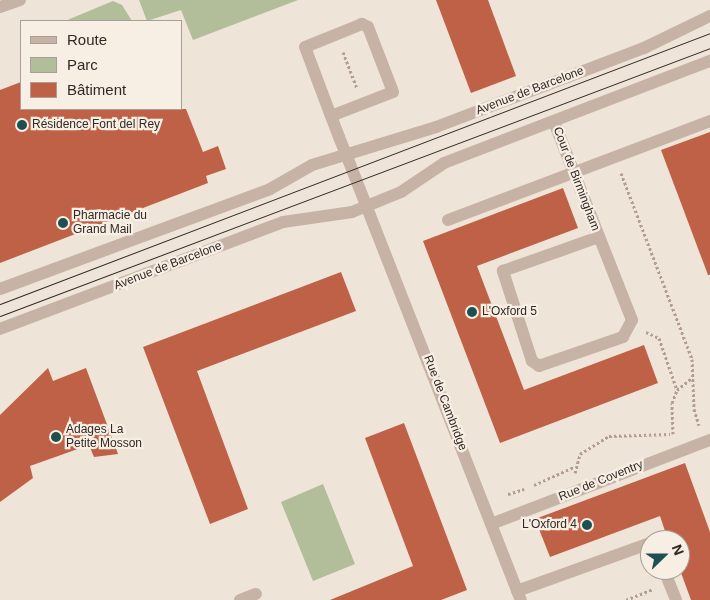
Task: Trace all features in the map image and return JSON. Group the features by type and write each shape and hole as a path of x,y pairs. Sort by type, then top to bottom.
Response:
{"street":[{"path":"0,7 20,0"},
{"name":"Avenue de Barcelone","path":"0,288 172,227 346,154 436,126 625,55 710,16"},
{"path":"331,116 393,92 368,27 362,24 305,47 331,116 346,154 368,206"},
{"name":"Avenue de Barcelone","path":"0,329 283,222 368,206 401,192 444,163 710,61"},
{"path":"448,220 710,121"},
{"name":"Cour de Birmingham","path":"554,122 599,237 631,325 623,337 539,366 532,361 508,296 503,271 599,237"},
{"name":"Rue de Cambridge","path":"368,206 519,596"},
{"name":"Rue de Coventry","path":"492,524 708,441"},
{"path":"519,596 640,547"},
{"path":"668,580 676,600"},
{"path":"240,600 256,594"}],"path":[{"path":"615,156 692,359 694,409 708,441"},
{"path":"631,325 659,338 677,390"},
{"path":"580,490 574,468 580,454 609,436 673,434 672,403 677,390 692,378"},
{"path":"532,485 574,468"},
{"path":"626,600 669,583"}],"green space":[{"path":"139,0 298,0 193,40 181,10 147,20"},
{"path":"113,1 122,5 131,20 67,20"},
{"path":"323,484 355,564 313,581 281,502"}],"building":[{"path":"436,0 488,0 516,76 471,93"},
{"path":"20,82 20,110 186,109 203,152 218,146 226,169 206,176 208,183 0,263 0,90"},
{"path":"710,132 710,275 708,275 661,150"},
{"name":"L'Oxford 5","path":"563,188 578,228 477,266 524,390 644,345 658,383 500,443 423,241"},
{"path":"341,272 356,311 197,371 248,509 210,524 143,347"},
{"name":"Adages La Petite Mosson","path":"48,368 53,381 86,368 118,454 94,457 89,445 30,466 33,478 0,502 0,415"},
{"path":"404,423 467,590 441,600 330,600 413,566 365,438"},
{"name":"L'Oxford 4","path":"685,463 710,532 710,600 691,600 684,580 690,580 690,530 665,530 660,516 550,557 535,519"}],"tram line":[{"path":"0,304 710,33"},
{"path":"0,316 710,48"}],"place":[{"name":"Résidence Font del Rey","path":"22,125"},
{"name":"Pharmacie du Grand Mail","path":"63,223"},
{"name":"L'Oxford 5","path":"472,312"},
{"name":"Adages La Petite Mosson","path":"56,437"},
{"name":"L'Oxford 4","path":"587,525"}]}
